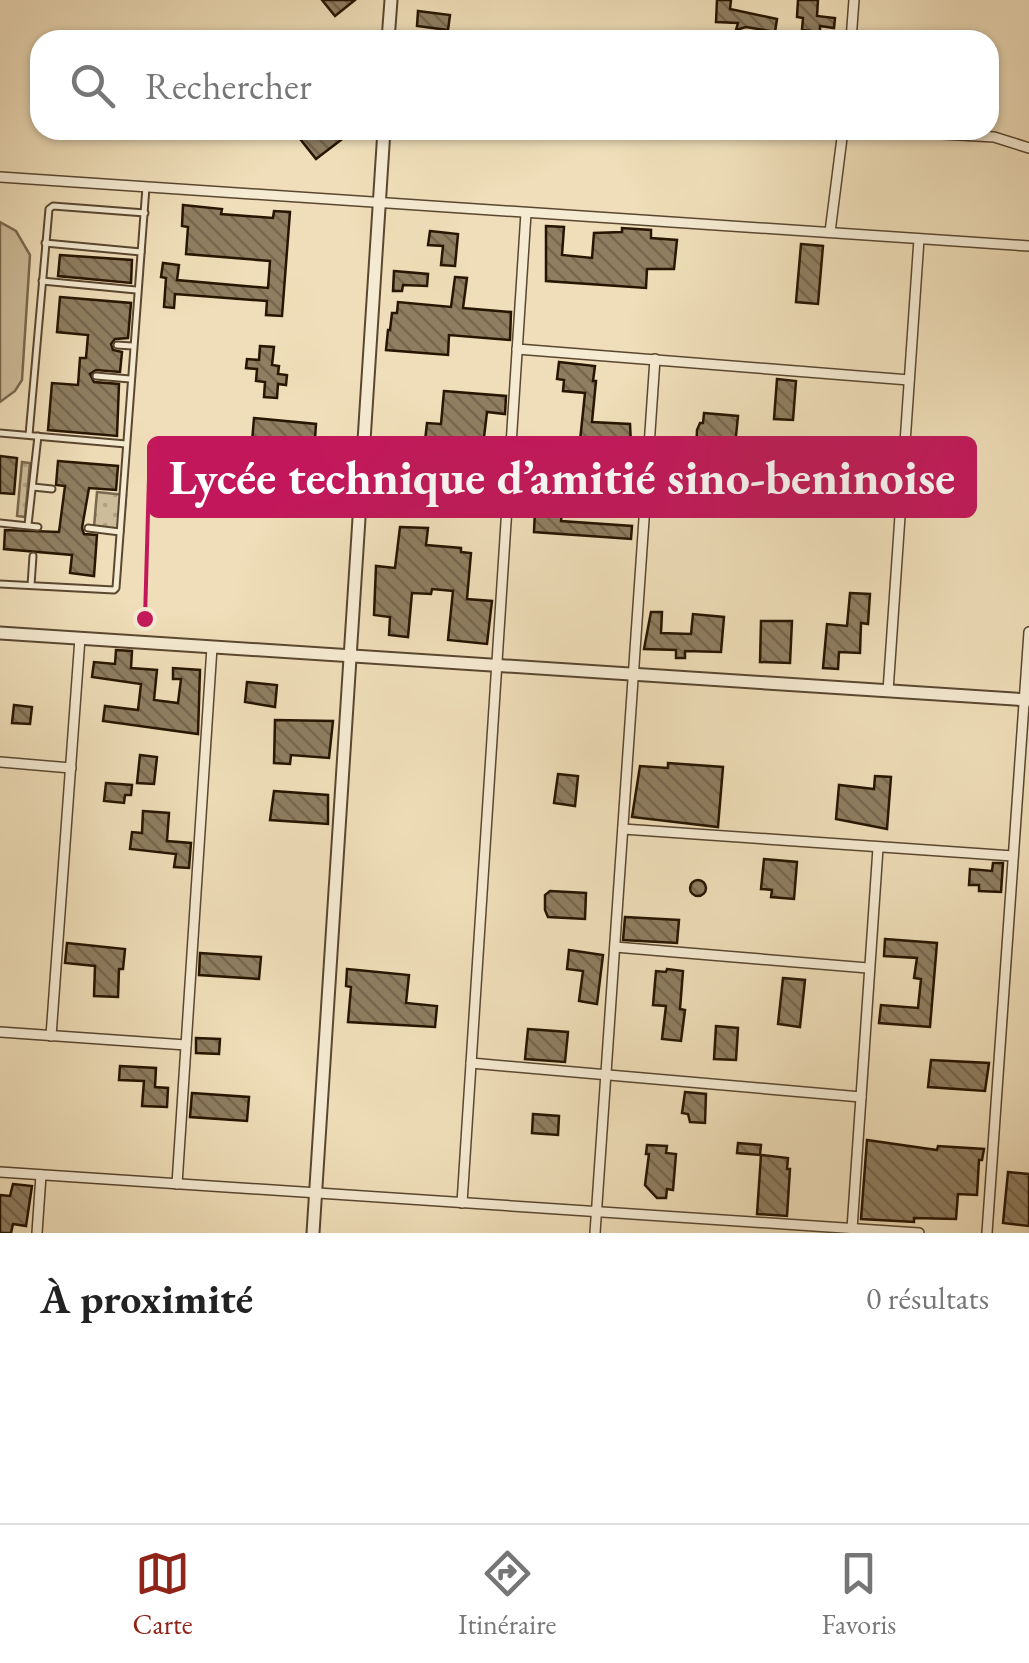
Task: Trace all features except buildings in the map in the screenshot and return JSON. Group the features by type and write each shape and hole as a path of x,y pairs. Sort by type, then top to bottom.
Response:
{"street":[{"path":"389,30 391,0"},
{"path":"852,30 854,0"},
{"path":"999,138 1029,148"},
{"path":"313,1233 383,140"},
{"path":"830,232 841,140"},
{"path":"0,177 1029,246"},
{"path":"462,1203 526,212"},
{"path":"888,691 919,238"},
{"path":"518,349 909,380"},
{"path":"595,1233 655,359"},
{"path":"648,460 902,481"},
{"path":"987,1233 1029,632"},
{"path":"0,633 1027,700"},
{"path":"51,1036 80,638"},
{"path":"177,1184 212,646"},
{"path":"0,762 71,768"},
{"path":"623,830 1013,856"},
{"path":"852,1228 878,848"},
{"path":"615,947 868,968"},
{"path":"0,1032 186,1045"},
{"path":"471,1063 861,1097"},
{"path":"0,1172 919,1233"},
{"path":"37,1233 41,1175"}],"lane":[{"path":"0,584 115,590 146,187"},
{"path":"29,435 49,208 145,214"},
{"path":"45,243 141,252"},
{"path":"42,281 136,290"},
{"path":"117,345 132,346"},
{"path":"96,376 130,379"},
{"path":"0,433 126,444"},
{"path":"28,526 38,436"},
{"path":"33,486 52,490"},
{"path":"0,523 38,526"},
{"path":"88,528 120,532"},
{"path":"31,586 32,556"}],"shaded area":[{"path":"0,222 16,231 30,255 22,380 0,402"},
{"path":"22,462 30,463 25,517 17,516"},
{"path":"97,492 126,495 123,530 94,527"}],"place":[{"name":"Lycée technique d’amitié sino-beninoise","path":"145,619"}]}
